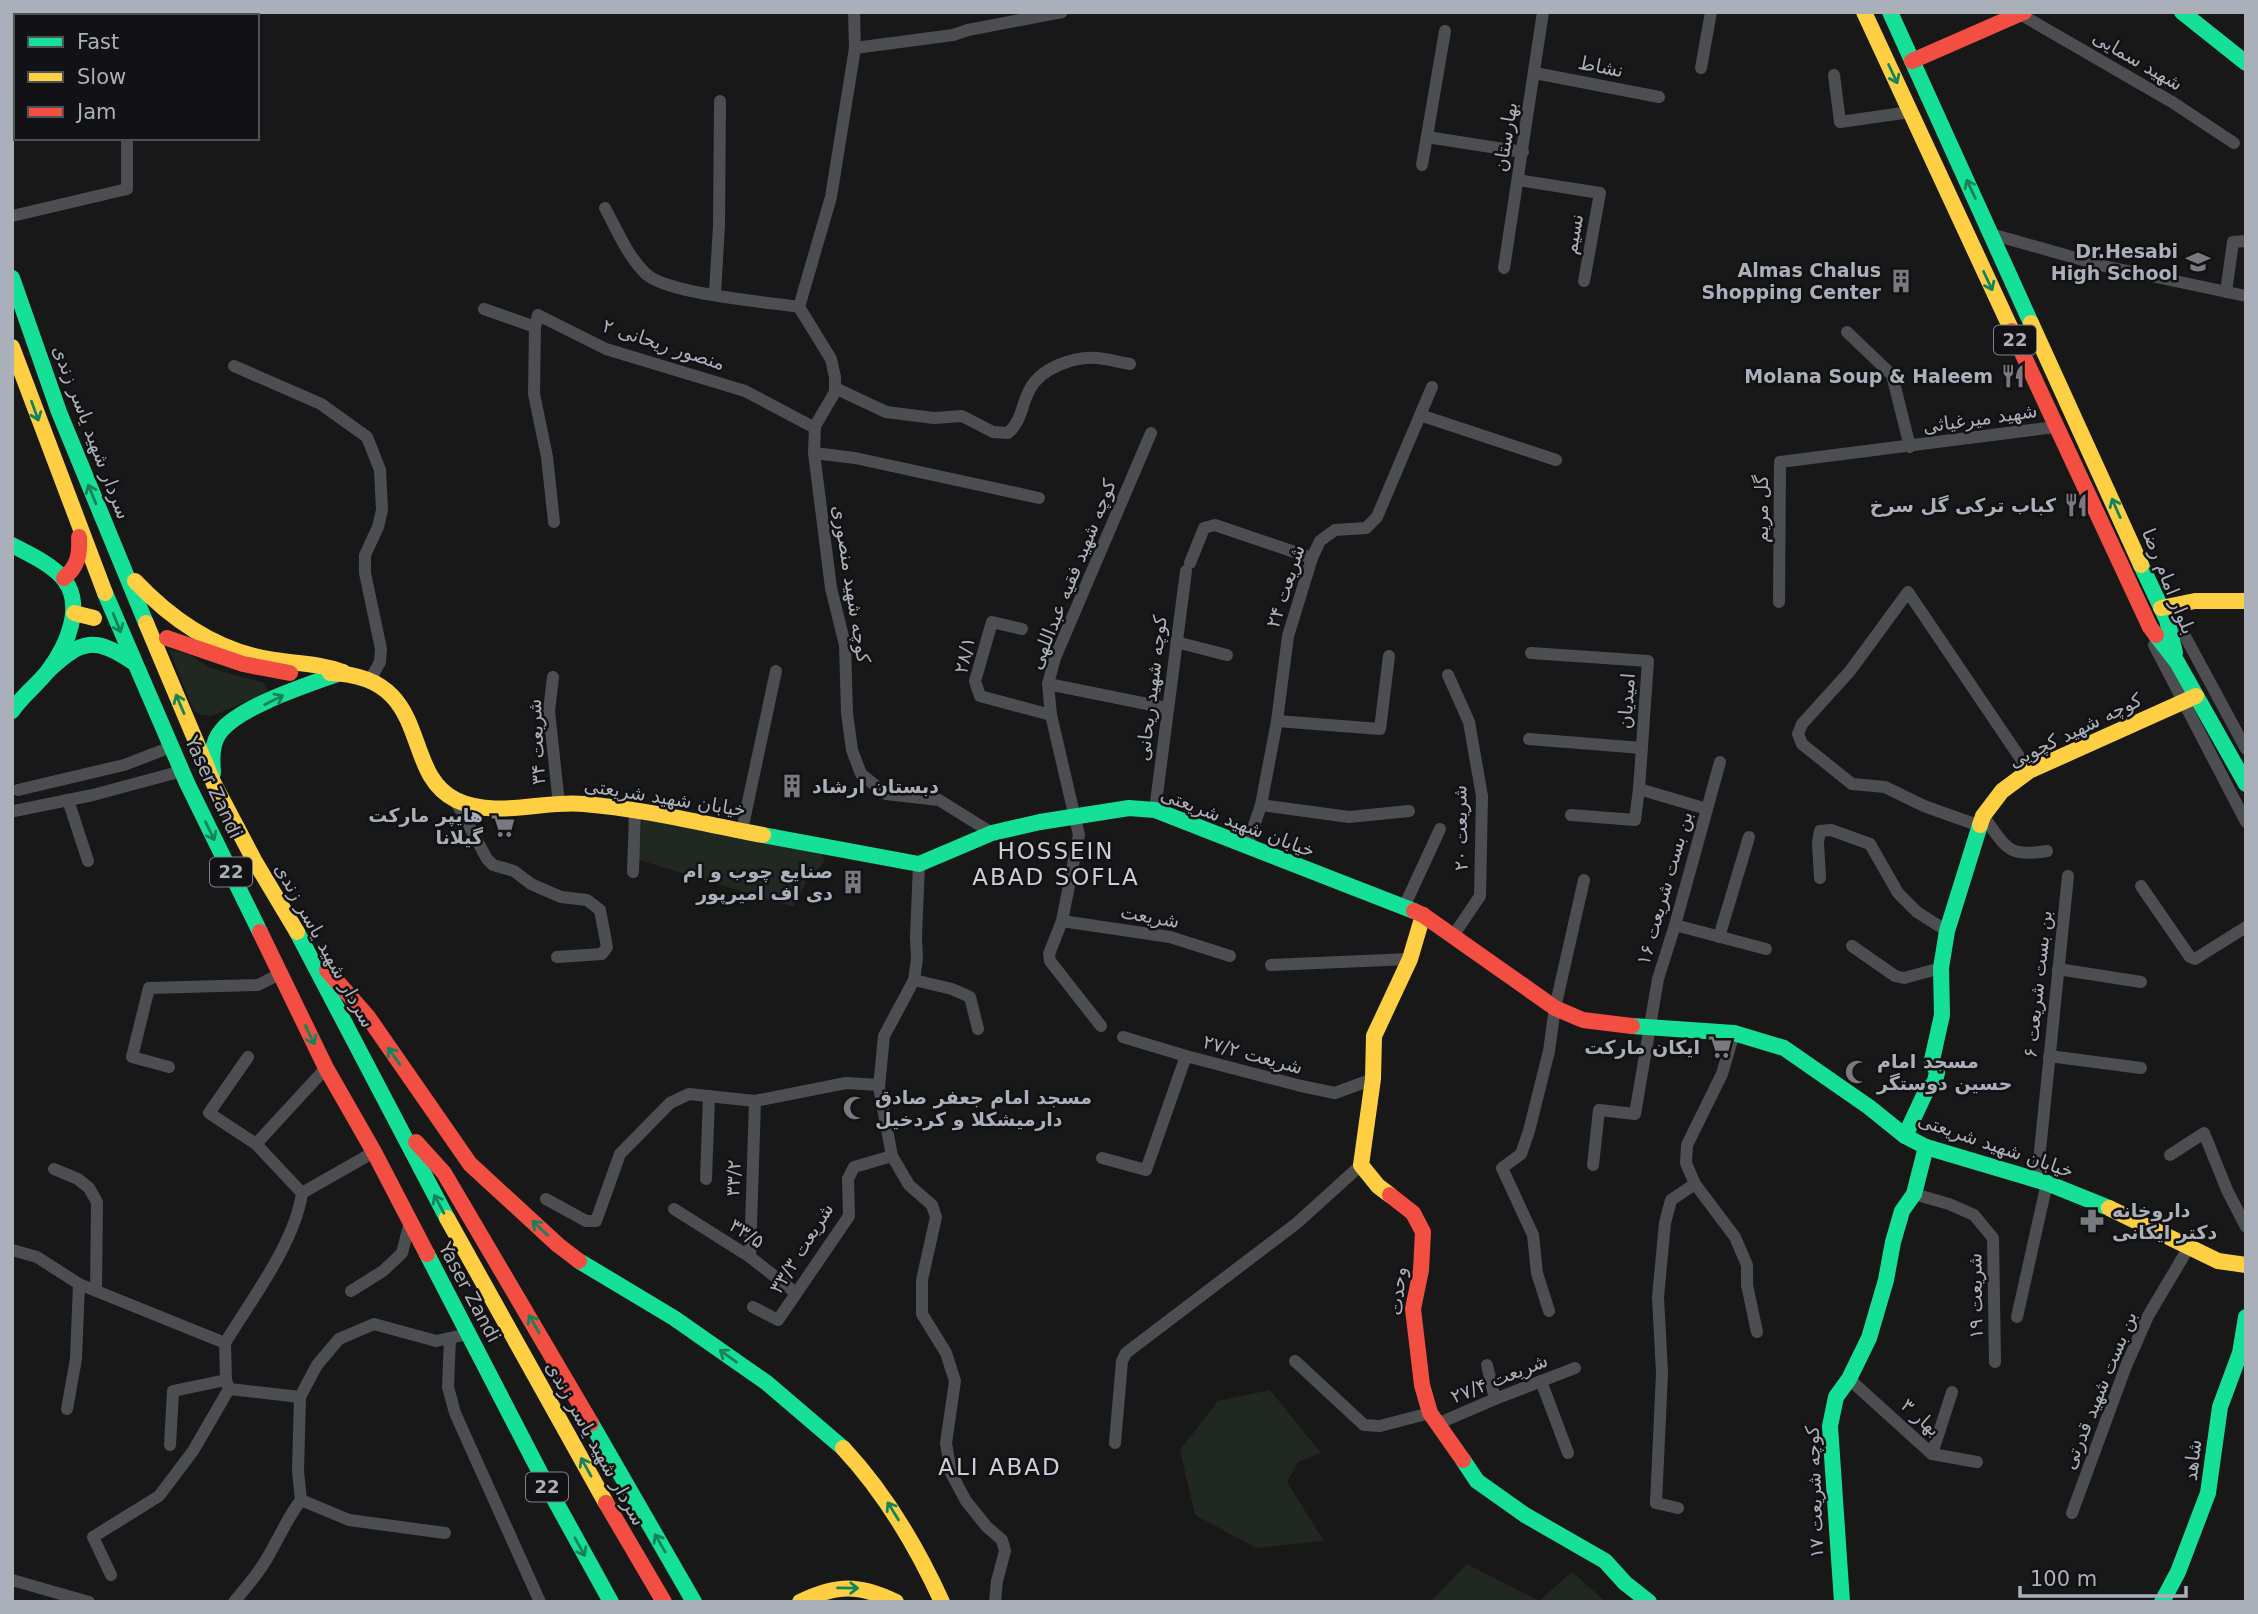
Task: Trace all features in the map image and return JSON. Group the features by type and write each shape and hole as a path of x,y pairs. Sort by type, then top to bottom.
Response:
{"main road":[{"name":"بلوار امام رضا","path":"1864,12 2052,427 2150,627 2177,662"},
{"name":"بلوار امام رضا","path":"1890,12 2165,607 2177,662"},
{"path":"2182,12 2246,63"},
{"path":"1912,61 2022,13"},
{"name":"سردار شهید یاسر زندی","path":"12,278 59,412 214,784 254,860 300,938 392,1117 629,1544 664,1602"},
{"name":"Yaser Zandi","path":"12,347 78,526 133,662 182,771 326,1068 374,1152 611,1602"},
{"path":"64,578 75,569 80,559 78,526"},
{"path":"12,545 64,578 72,592 74,613 63,646 49,670"},
{"path":"122,566 152,601 174,620 199,635 231,649 272,660 317,664 370,680 393,696 415,733 429,774 438,786 455,800"},
{"path":"2165,607 2195,601 2246,601"},
{"path":"74,613 94,618"},
{"path":"167,638 222,660 262,670 308,674 343,672"},
{"path":"14,703 69,650 84,644 98,643 113,648 133,662"},
{"path":"2177,662 2190,699 2246,784"},
{"path":"214,784 212,750 222,729 290,691 343,672"},
{"name":"کوچه شهید کچویی","path":"1905,1136 1927,1088 1934,1084 1937,1073 1932,1059 1942,1014 1941,968 1947,931 1982,821 2002,791 2029,771 2190,699"},
{"name":"خیابان شهید شریعتی","path":"455,800 505,810 559,804 605,806 919,864 992,833 1075,814 1129,807 1155,810 1423,915 1555,1008 1583,1020 1734,1033 1784,1048 1905,1136 1926,1147 2042,1182 2100,1204 2218,1261 2246,1265"},
{"path":"1361,1165 1373,1079 1374,1036 1410,959 1423,915"},
{"path":"300,938 368,1017 470,1164 558,1245 587,1267 685,1325 784,1396 844,1449 888,1503 921,1557 942,1602"},
{"path":"392,1117 444,1173 513,1287 694,1602"},
{"name":"کوچه شریعت ۱۷","path":"1842,1602 1830,1426 1836,1397 1849,1379 1870,1338 1886,1280 1892,1242 1902,1211 1914,1194 1926,1147"},
{"name":"وحدت","path":"1361,1165 1378,1186 1413,1213 1423,1232 1421,1270 1412,1309 1422,1385 1434,1418 1477,1481 1525,1515 1605,1562 1648,1602"},
{"name":"شاهد","path":"2162,1602 2178,1572 2208,1493 2220,1407 2240,1353 2246,1318"},
{"path":"629,1544 626,1564 647,1602"},
{"path":"800,1602 819,1591 845,1586 873,1590 895,1602"}],"street":[{"path":"854,12 855,48 831,197 799,307 831,359 835,388 886,412 934,418 962,416 993,432 1007,433 1017,425 1030,390 1041,374 1067,362 1096,358 1130,364"},
{"path":"855,48 953,35 1062,12"},
{"name":"بهارستان","path":"1504,268 1543,12"},
{"path":"1701,68 1711,12"},
{"name":"شهید سمایی","path":"2022,13 2172,102 2234,143"},
{"path":"1422,165 1445,31"},
{"name":"نشاط","path":"1535,73 1659,97"},
{"path":"1834,75 1840,122 1910,112"},
{"path":"715,294 719,225 720,101"},
{"path":"1427,137 1523,152"},
{"path":"12,216 127,189 127,140"},
{"name":"نسیم","path":"1518,180 1600,193 1584,281"},
{"path":"605,208 628,252 647,276 675,288 799,307"},
{"path":"1991,234 2104,266 2246,296"},
{"path":"2226,292 2234,242 2246,240"},
{"path":"484,309 535,327 534,394 547,457 554,523"},
{"name":"منصور ریحانی ۲","path":"535,327 538,315 606,349 745,391 815,428"},
{"path":"1847,332 1892,375 1910,447"},
{"path":"234,366 321,404 367,436 380,470 382,510 378,527 365,555 365,573 381,649 380,662 370,680"},
{"name":"شریعت ۲۴","path":"1247,846 1261,805 1288,636 1312,558 1321,541 1335,530 1366,528 1377,517 1433,387"},
{"name":"کوچه شهید منصوری","path":"835,388 835,393 815,428 814,453 831,588 845,645 847,713 852,750 861,774 886,794 939,800 992,833"},
{"path":"1420,415 1556,460"},
{"path":"2052,427 2126,591 2190,699 2246,822"},
{"name":"شهید میرغیاثی","path":"1910,447 2052,427"},
{"name":"کوچه شهید فقیه عبداللهی","path":"1101,1026 1050,961 1049,954 1062,921 1079,835 1051,715 1048,684 1055,658 1152,433"},
{"name":"گل مریم","path":"1779,602 1780,462 1910,447"},
{"path":"814,453 855,458 1039,498"},
{"name":"کوچه شهید ریحانی","path":"1155,810 1188,567 1204,528 1214,525 1312,558"},
{"path":"2141,541 2165,607 2246,749"},
{"path":"2029,771 1908,592 1850,671 1802,724 1798,733 1802,744 1852,784 1885,787 1924,806 1982,821 2008,848 2025,855 2047,851"},
{"name":"۲۸/۱","path":"1022,629 992,622 975,681 979,696 1051,715"},
{"path":"1176,642 1227,655"},
{"name":"امیدیان","path":"1531,653 1648,661 1635,820 1571,815"},
{"path":"1276,721 1380,729 1389,656"},
{"path":"742,830 776,671"},
{"name":"شریعت ۲۰","path":"1448,675 1469,722 1482,796 1480,896 1453,936"},
{"name":"شریعت ۳۴","path":"553,677 549,711 559,804"},
{"path":"1048,684 1167,708"},
{"path":"1529,739 1642,748"},
{"path":"18,790 124,765 171,747"},
{"name":"بن بست شریعت ۱۶","path":"1594,1165 1599,1110 1635,1114 1658,979 1720,762"},
{"path":"14,811 182,771"},
{"path":"1639,789 1707,809"},
{"path":"68,800 88,861"},
{"path":"455,800 486,859 493,865 514,870 531,884 561,897 587,900 600,910 607,947 602,954 557,957"},
{"path":"1261,805 1349,817 1409,811"},
{"path":"633,872 635,812"},
{"path":"1404,907 1440,829"},
{"path":"1820,878 1820,831 1831,830 1870,844 1898,893 1917,912 1947,931"},
{"path":"1719,937 1749,837"},
{"path":"919,864 914,980 884,1036 879,1085 892,1156 909,1185 932,1205 936,1217 922,1280 922,1314 946,1353 955,1381 946,1443 951,1473 966,1501 987,1527 1002,1540 1005,1551 995,1602"},
{"name":"بن بست شریعت ۶","path":"2017,1317 2042,1182 2049,1056 2068,876"},
{"path":"1549,1311 1537,1273 1533,1235 1502,1168 1521,1154 1529,1131 1549,1051 1555,1008 1584,880"},
{"path":"2141,886 2190,957 2195,959 2246,927"},
{"name":"شریعت","path":"1062,921 1170,937 1230,956"},
{"path":"1675,925 1766,949"},
{"path":"1852,946 1895,976 1904,978 1941,968"},
{"path":"1272,965 1410,959"},
{"path":"2058,969 2141,982"},
{"path":"169,1067 132,1058 149,988 258,985 280,974"},
{"path":"914,980 952,989 970,998 978,1029"},
{"path":"1734,1033 1722,1074 1687,1145 1686,1163 1695,1184 1735,1237 1747,1265 1747,1285 1757,1332"},
{"name":"شریعت ۲۷/۲","path":"1123,1037 1185,1056 1335,1093 1373,1079"},
{"path":"1102,1158 1146,1170 1185,1056"},
{"path":"2049,1056 2141,1068"},
{"path":"111,1575 93,1537 159,1496 193,1451 228,1385 225,1343 290,1237 300,1211 302,1193 256,1144 209,1113 248,1057"},
{"path":"256,1144 326,1068"},
{"path":"545,1199 586,1221 596,1221 620,1154 670,1103 689,1094 755,1101 846,1083 879,1085"},
{"path":"706,1179 709,1096"},
{"name":"۳۳/۲","path":"750,1256 755,1101"},
{"path":"2170,1155 2204,1133 2227,1190 2246,1227"},
{"path":"302,1193 374,1152"},
{"name":"شریعت ۳۳/۳","path":"753,1307 778,1320 849,1216 848,1179 854,1167 892,1156"},
{"path":"1115,1443 1122,1362 1126,1353 1297,1223 1361,1165"},
{"path":"54,1169 78,1179 89,1188 97,1202 96,1291"},
{"path":"1678,1508 1656,1503 1662,1373 1658,1297 1665,1223 1671,1200 1695,1184"},
{"name":"شریعت ۱۹","path":"1914,1194 1949,1204 1974,1215 1993,1238 1995,1362"},
{"name":"۳۳/۵","path":"674,1209 750,1256 796,1293"},
{"path":"351,1291 383,1271 402,1253 410,1222"},
{"name":"بن بست شهید قدرتی","path":"2072,1513 2126,1366 2148,1316 2189,1247"},
{"path":"12,1250 37,1258 79,1284 225,1343"},
{"path":"67,1409 76,1359 79,1284"},
{"path":"234,1602 255,1576 301,1500 298,1471 300,1397 317,1366 339,1339 374,1324 436,1340 468,1334"},
{"path":"450,1338 448,1387 455,1413 540,1602"},
{"name":"شریعت ۲۷/۴","path":"1295,1361 1364,1425 1380,1426 1434,1418 1495,1399 1575,1368"},
{"path":"1487,1365 1495,1399"},
{"name":"بهار ۳","path":"1849,1379 1932,1454 1977,1462"},
{"path":"1541,1381 1568,1453"},
{"path":"170,1445 173,1391 228,1385 300,1397"},
{"path":"1932,1454 1952,1392"},
{"path":"301,1500 349,1520 445,1533"},
{"path":"12,1580 89,1602"}],"shaded area":[{"path":"169,649 190,655 210,668 264,683 267,691 211,716 202,715 194,711"},
{"path":"642,816 821,852 825,861 806,882 794,907 639,860"},
{"path":"1270,1390 1321,1453 1298,1462 1287,1482 1324,1541 1256,1548 1195,1515 1180,1450 1218,1401"},
{"path":"1467,1564 1539,1601 1572,1572 1606,1602 1430,1602"}],"traffic: fast":[{"path":"1890,12 2031,323"},
{"path":"2182,12 2246,63"},
{"path":"12,278 59,412 146,623"},
{"path":"12,545 57,572 69,588 73,600 71,625 62,650 44,676 12,711"},
{"path":"2141,565 2167,620 2175,653"},
{"path":"105,593 187,783 260,932"},
{"path":"2156,635 2177,662 2246,784"},
{"path":"49,670 71,652 89,645 108,648 133,662"},
{"path":"213,773 215,741 231,721 278,696 343,672"},
{"path":"763,835 919,864 992,833 1040,822 1129,808 1155,810 1414,911"},
{"path":"1905,1136 1927,1089 1934,1084 1937,1073 1932,1060 1942,1015 1941,968 1947,931 1980,825"},
{"path":"297,932 447,1218"},
{"path":"1632,1026 1734,1033 1784,1048 1869,1107 1905,1136 1926,1147 2047,1183 2109,1208"},
{"path":"1842,1602 1830,1426 1836,1397 1849,1379 1869,1338 1902,1211 1914,1194 1926,1147"},
{"path":"427,1254 547,1486 611,1602"},
{"path":"579,1261 674,1318 767,1383 843,1448"},
{"path":"2162,1602 2178,1572 2208,1493 2220,1407 2240,1353 2246,1317"},
{"path":"591,1423 694,1602"},
{"path":"1463,1460 1477,1481 1525,1515 1605,1561 1625,1583 1649,1602"}],"traffic: slow":[{"path":"1864,12 2012,331"},
{"path":"2031,323 2141,565"},
{"path":"12,347 105,593"},
{"path":"135,581 165,609 215,642 254,656 317,665 343,672"},
{"path":"2161,608 2195,601 2246,601"},
{"path":"74,613 94,618"},
{"path":"146,623 214,784 254,860 297,932"},
{"path":"330,673 363,678 386,690 401,707 427,769 439,787 456,800 503,809 568,803 606,806 763,835"},
{"path":"1980,825 1983,816 2002,791 2029,771 2196,696"},
{"path":"1390,1195 1378,1186 1361,1165 1373,1079 1374,1036 1410,959 1423,915"},
{"path":"2109,1208 2218,1261 2246,1265"},
{"path":"447,1218 606,1503"},
{"path":"843,1448 873,1483 898,1520 942,1602"},
{"path":"800,1602 825,1592 848,1588 871,1592 896,1602"}],"traffic: jam":[{"path":"1912,61 2024,12"},
{"path":"2012,331 2156,635"},
{"path":"64,578 77,560 79,537"},
{"path":"167,638 243,664 290,673"},
{"path":"1414,911 1555,1008 1583,1020 1632,1026"},
{"path":"260,932 326,1068 427,1254"},
{"path":"327,970 368,1017 470,1164 579,1261"},
{"path":"416,1142 444,1173 591,1423"},
{"path":"1390,1195 1413,1213 1423,1232 1421,1270 1413,1309 1422,1385 1430,1413 1463,1460"},
{"path":"606,1503 664,1602"}],"place":[{"name":"Dr.Hesabi High School","path":"2198,262"},
{"name":"Almas Chalus Shopping Center","path":"1901,281"},
{"name":"Molana Soup & Haleem","path":"2013,376"},
{"name":"کباب ترکی گل سرخ","path":"2076,505"},
{"name":"دبستان ارشاد","path":"792,786"},
{"name":"هایپر مارکت گیلانا","path":"503,826"},
{"name":"صنایع چوب و ام دی اف امیرپور","path":"853,882"},
{"name":"ایکان مارکت","path":"1720,1047"},
{"name":"مسجد امام حسین دوستگر","path":"1857,1072"},
{"name":"مسجد امام جعفر صادق دارمیشکلا و کردخیل","path":"855,1108"},
{"name":"داروخانه دکتر ایکانی","path":"2092,1221"}],"district":[{"name":"HOSSEIN ABAD SOFLA","path":"1056,864"},
{"name":"ALI ABAD","path":"1000,1467"}]}
